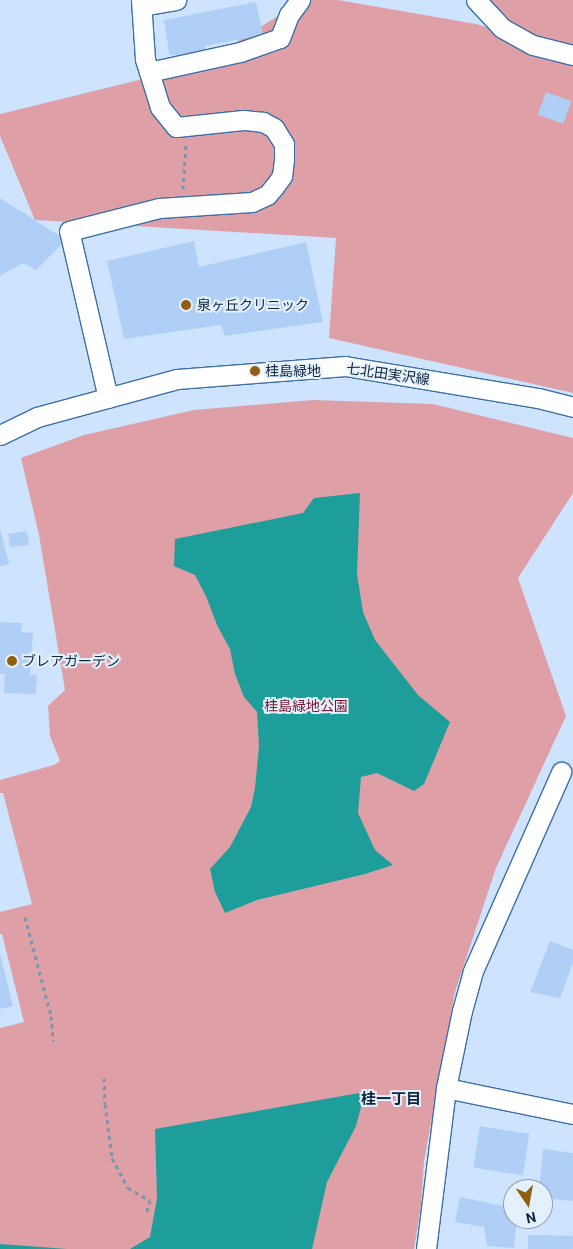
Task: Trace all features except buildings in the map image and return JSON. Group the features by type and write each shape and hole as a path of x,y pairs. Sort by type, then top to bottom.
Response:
{"street":[{"path":"108,398 69,231 159,208 252,202 267,195 282,176 284,144 274,128 263,122 243,120 176,127 160,107 145,59 141,3 176,0"},
{"path":"149,72 240,52 280,38 288,15 300,0"},
{"path":"476,0 502,28 533,45 573,55"},
{"name":"七北田実沢線","path":"0,435 37,417 177,379 345,366 538,398 573,407"},
{"path":"426,1249 446,1088 462,1011 473,972 561,772"},
{"path":"446,1088 573,1114"}],"path":[{"path":"182,207 187,126"},
{"path":"25,917 51,1016 53,1040"},
{"path":"104,1078 105,1104 112,1158 128,1188 150,1200 146,1215"}],"green space":[{"path":"303,0 338,0 476,24 545,45 472,0 573,0 573,393 329,338 336,238 35,220 0,136 0,114 200,65"},
{"name":"桂島緑地公園","path":"313,400 433,404 573,438 573,493 518,578 566,716 496,868 455,992 424,1161 421,1205 414,1249 0,1249 0,1028 24,1022 2,934 0,934 0,912 32,904 3,793 0,793 0,780 54,765 60,761 50,736 48,706 65,690 39,535 21,458 84,435 194,410"}],"shaded area":[{"path":"360,493 357,574 363,612 375,640 418,695 450,722 424,784 414,791 377,773 361,777 358,813 375,850 393,865 365,874 257,900 225,913 215,892 210,869 230,847 251,807 259,746 257,712 244,697 235,674 230,649 195,575 174,566 175,539 303,513 314,498"},
{"path":"365,1092 356,1126 327,1182 312,1249 130,1249 150,1237 157,1198 155,1129"},
{"path":"0,1244 67,1249 0,1249"}],"place":[{"name":"泉ヶ丘クリニック","path":"186,305"},
{"name":"桂島緑地","path":"255,371"},
{"name":"ブレアガーデン","path":"12,661"}],"district":[{"name":"桂一丁目","path":"391,1100"}]}
